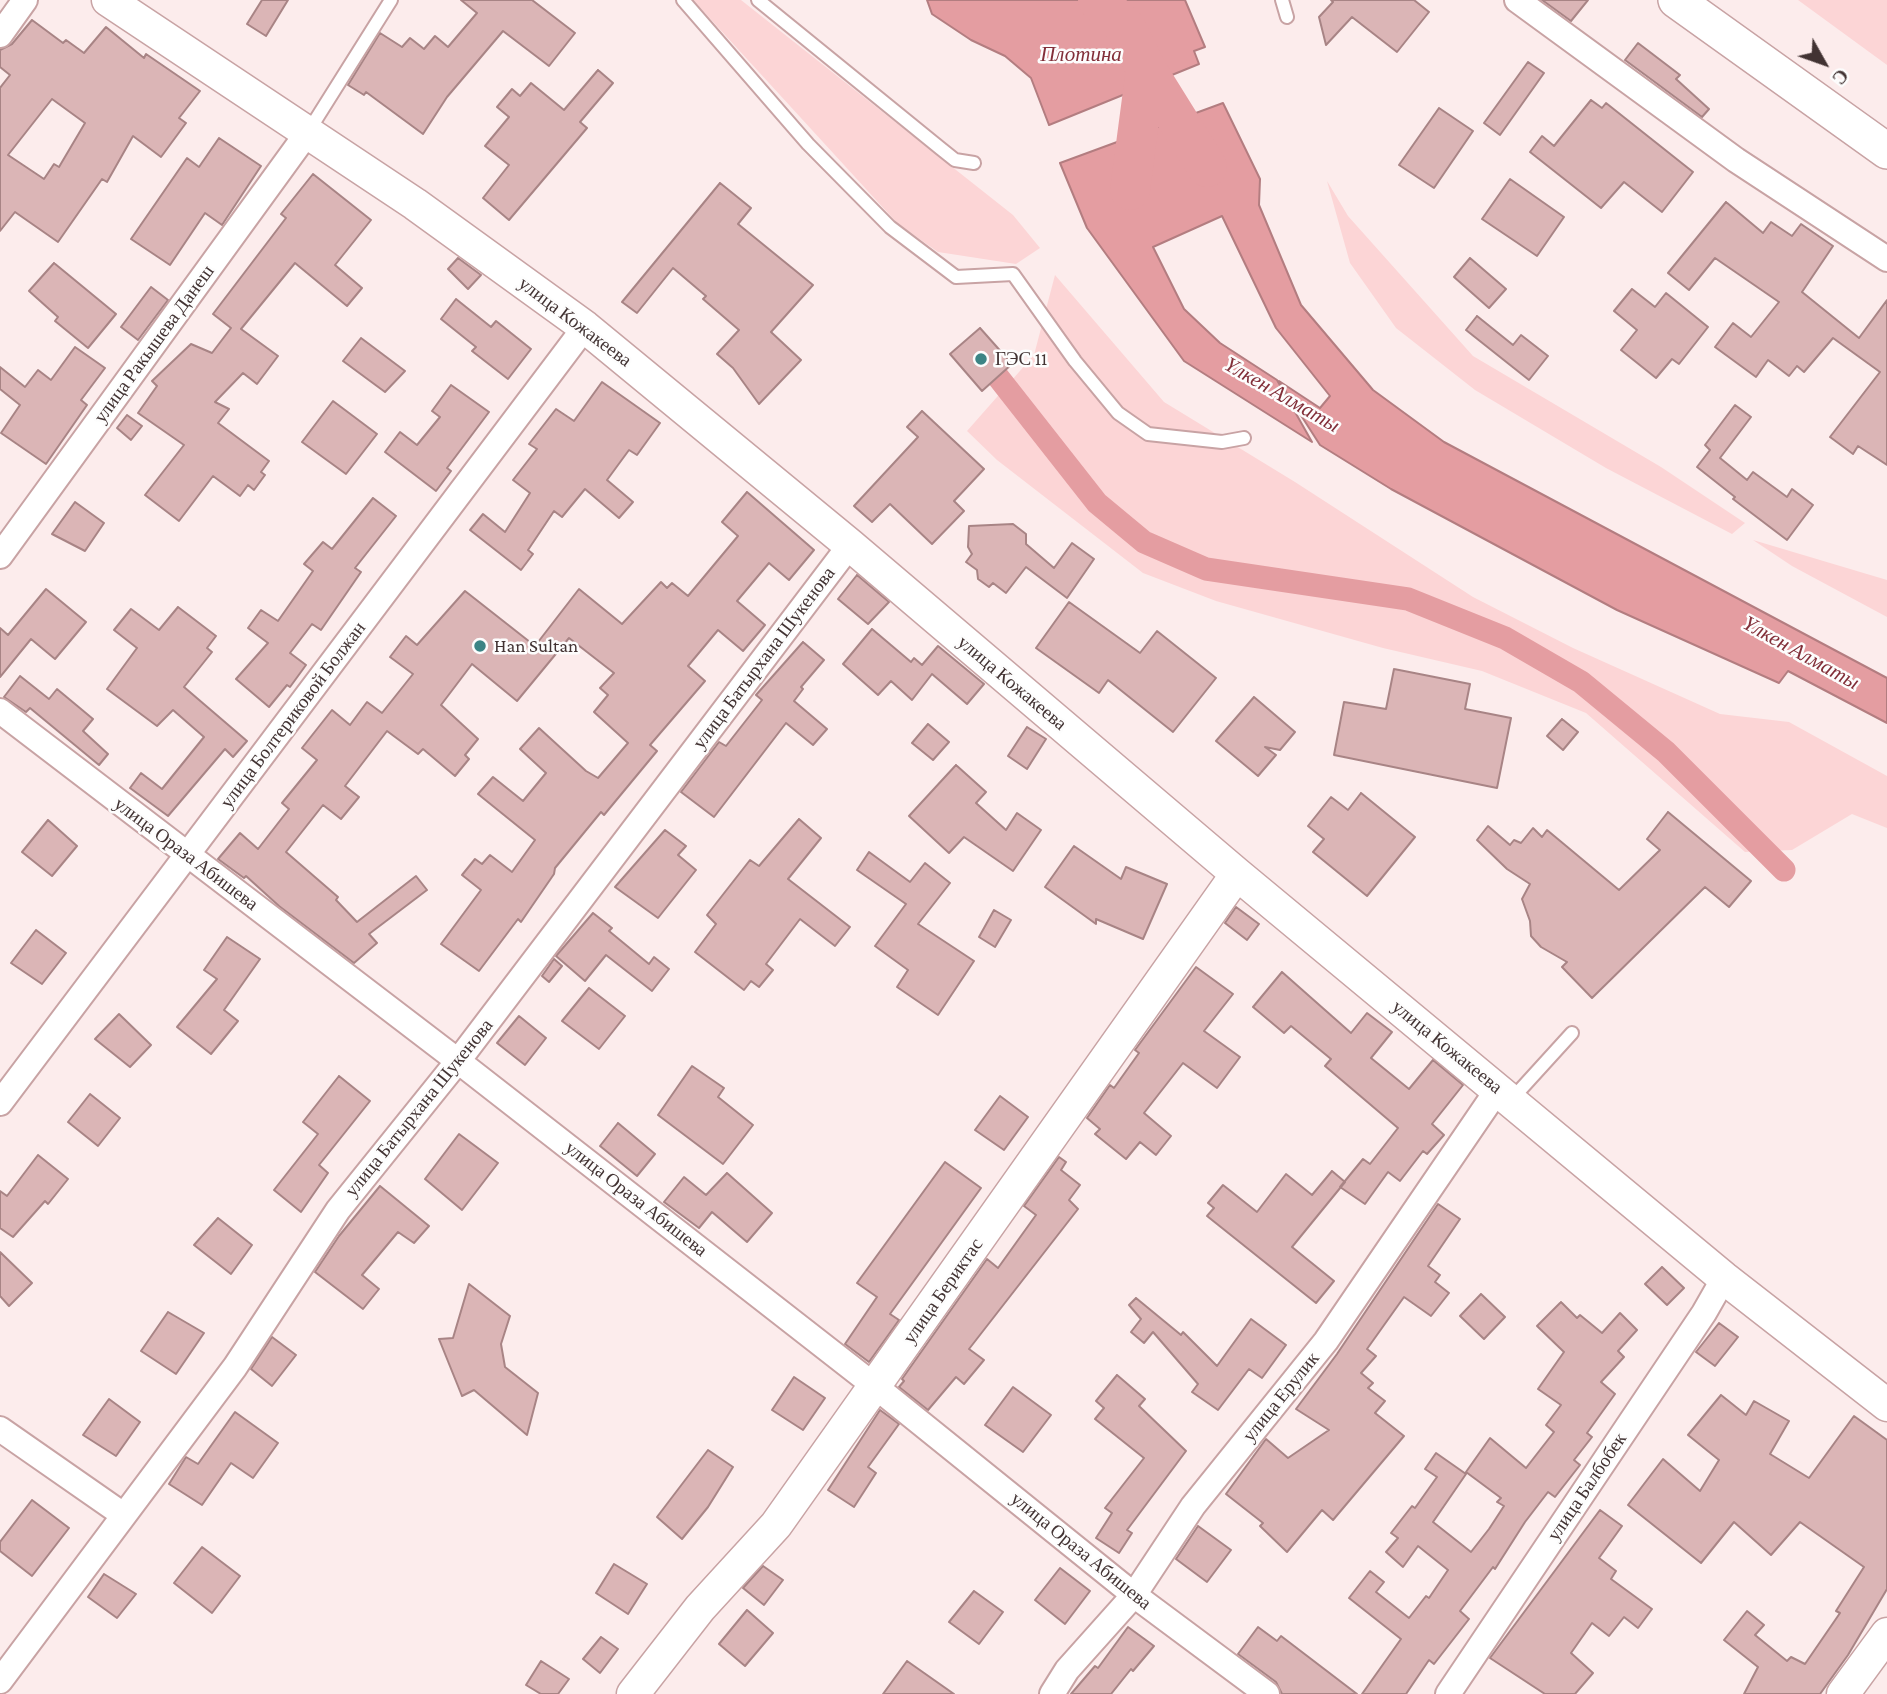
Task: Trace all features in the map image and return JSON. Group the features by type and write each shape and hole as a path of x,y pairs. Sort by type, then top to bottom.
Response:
{"main road":[{"path":"1676,0 1887,151"}],"street":[{"path":"0,35 25,0"},
{"name":"улица Кожакеева","path":"108,0 415,204 585,327 850,545 1237,874 1724,1278 1887,1405"},
{"path":"1517,0 1736,160 1887,259"},
{"name":"улица Ракышева Данеш","path":"0,556 308,132"},
{"name":"улица Болтериковой Болжан","path":"0,1103 585,327"},
{"name":"улица Батырхана Шукенова","path":"0,1681 122,1514 235,1367 338,1210 458,1061 850,545"},
{"name":"улица Ораза Абишева","path":"0,711 458,1061 876,1387 1134,1595 1267,1694"},
{"name":"улица Бериктас","path":"633,1694 700,1608 776,1525 1237,874"},
{"name":"улица Ерулик","path":"1052,1694 1067,1670 1134,1595 1193,1506 1326,1341 1504,1094"},
{"name":"улица Балбобек","path":"1448,1694 1704,1313 1724,1278"},
{"path":"0,1429 122,1514"},
{"path":"1843,1694 1887,1634"}],"lane":[{"path":"308,132 391,0"},
{"path":"683,0 808,144 890,227 956,277 1013,274 1075,362 1118,413 1148,434 1222,442 1244,438"},
{"path":"758,0 940,148 956,160 974,163"},
{"path":"1282,0 1287,17"},
{"path":"1504,1094 1572,1034"}],"shaded area":[{"path":"693,0 741,0 1013,215 1040,248 1016,264 938,252 898,224"},
{"path":"1798,0 1887,0 1887,65"},
{"path":"1327,181 1348,216 1473,356 1661,467 1745,523 1732,534 1606,468 1475,390 1396,328 1350,263"},
{"path":"1055,275 1164,402 1295,482 1473,597 1573,648 1720,714 1789,722 1887,776 1887,828 1852,814 1792,850 1745,852 1586,713 1482,671 1383,648 1216,601 1143,573 997,460 967,431 1034,355"},
{"path":"1753,540 1887,580 1887,617 1792,566"}],"water":[{"name":"Плотина","path":"927,0 1185,0 1205,47 1194,51 1199,64 1049,125 1031,78 1005,56 971,40 932,14"},
{"path":"1223,103 1260,179 1259,205 1301,305 1373,390 1444,442 1887,678 1887,723 1788,671 1779,683 1617,610 1391,489 1320,445 1279,381 1320,408 1330,396 1276,328 1222,216 1153,247 1184,309 1220,343 1277,380 1312,442 1184,361 1087,228 1060,163"}],"building":[{"path":"262,0 288,0 266,36 247,24"},
{"path":"461,0 532,0 575,33 549,66 503,31 447,97 423,134 366,92 364,95 348,85 380,33 402,47 410,38 424,49 435,36 448,47 477,13"},
{"path":"1331,0 1414,0 1429,12 1397,52 1352,17 1326,45 1319,17 1333,2"},
{"path":"1542,0 1588,0 1571,21"},
{"path":"32,20 63,43 66,40 84,53 106,27 144,58 146,54 200,91 179,118 186,123 161,157 133,136 107,182 102,179 58,242 15,212 0,231 0,88 10,75 0,67 0,50 12,44","holes":["52,99 85,123 59,167 54,164 44,179 8,155"]},
{"path":"1638,43 1680,75 1676,79 1709,109 1702,117 1625,60"},
{"path":"1528,62 1544,73 1500,135 1484,123"},
{"path":"598,70 613,83 580,122 587,128 509,220 483,198 509,165 485,146 509,117 497,107 512,89 520,96 531,83 564,110"},
{"path":"1591,100 1602,108 1606,103 1693,172 1662,212 1624,182 1601,208 1530,152 1542,136 1554,146"},
{"path":"1439,108 1473,131 1434,188 1399,165"},
{"path":"219,138 261,166 222,225 205,213 170,265 131,239 187,158 199,167"},
{"path":"313,174 371,220 335,265 362,288 347,306 295,263 241,329 278,356 257,384 243,373 215,402 229,409 218,423 269,461 261,472 265,475 254,490 248,485 240,496 213,476 179,521 145,495 184,445 138,413 157,386 152,381 191,344 212,353 231,328 213,314 286,218 281,214"},
{"path":"1510,179 1564,217 1537,256 1482,219"},
{"path":"720,183 751,208 738,224 813,285 771,332 801,360 759,404 733,368 717,354 739,330 703,299 706,296 673,268 637,313 622,302"},
{"path":"1726,202 1763,233 1771,222 1792,236 1801,224 1833,246 1802,292 1859,338 1887,300 1887,465 1858,446 1853,454 1830,437 1880,372 1833,338 1804,372 1797,366 1789,376 1768,360 1756,377 1715,347 1733,323 1751,337 1779,302 1715,258 1689,290 1668,273"},
{"path":"458,258 481,275 468,289 448,269"},
{"path":"1470,258 1506,289 1489,308 1454,277"},
{"path":"54,263 116,314 88,348 55,321 58,317 29,291"},
{"path":"151,287 168,300 138,340 121,327"},
{"path":"1632,289 1655,307 1666,293 1708,327 1679,364 1672,359 1656,378 1621,350 1637,330 1614,311"},
{"path":"456,299 491,327 496,321 531,349 508,379 472,351 476,347 441,319"},
{"path":"1477,316 1513,345 1521,335 1548,356 1529,380 1466,330"},
{"name":"ГЭС 11","path":"980,328 1012,364 982,391 950,354"},
{"path":"361,338 405,371 385,392 343,361"},
{"path":"75,347 105,368 81,400 87,405 46,464 1,433 20,405 0,389 0,367 25,387 38,370 51,380"},
{"path":"602,382 660,423 637,455 629,450 607,480 633,502 619,518 585,489 562,517 554,511 528,550 533,554 521,570 470,530 483,514 505,532 530,493 513,480 537,449 529,444 556,409 574,421"},
{"path":"451,385 489,412 447,468 451,471 436,491 385,452 400,432 417,445 440,417 432,411"},
{"path":"333,401 377,434 346,474 302,442"},
{"path":"1735,405 1751,417 1720,458 1747,480 1753,472 1787,497 1792,489 1813,505 1787,540 1733,499 1735,497 1697,467 1710,450 1705,445"},
{"path":"922,411 984,469 954,501 964,511 932,544 890,504 872,522 854,506 918,437 907,427"},
{"path":"127,415 142,426 131,440 117,428"},
{"path":"747,492 814,550 789,580 769,563 737,601 765,625 743,651 718,630 688,666 705,681 650,745 657,751 604,815 601,812 555,868 554,874 521,922 518,919 479,971 441,944 481,890 462,875 475,859 482,864 490,855 512,872 535,840 478,794 493,777 523,801 546,773 520,749 539,728 586,771 598,778 628,743 594,712 608,695 600,688 614,673 569,638 517,701 472,664 441,705 478,739 465,755 469,759 455,776 423,749 418,754 387,731 345,786 359,797 341,819 323,805 286,852 338,897 336,900 357,922 416,876 427,890 369,934 377,943 354,963 279,906 246,876 244,878 218,859 240,833 258,849 289,809 282,803 317,760 302,748 332,710 350,725 367,702 382,713 413,674 390,657 406,636 417,645 465,591 535,646 579,589 622,624 661,582 667,588 672,583 688,596 738,536 722,522"},
{"path":"373,498 396,516 355,568 361,572 321,630 312,624 290,653 306,665 290,687 287,685 269,707 236,679 268,643 248,628 261,610 278,621 313,571 304,564 323,542 332,549"},
{"path":"75,502 104,523 85,551 52,534"},
{"path":"1013,524 1026,534 1026,544 1054,568 1072,543 1094,559 1067,598 1026,567 1006,593 993,583 989,587 978,579 977,570 966,562 972,554 968,547 969,526"},
{"path":"857,575 889,602 868,624 838,599"},
{"path":"46,589 86,622 55,659 31,639 0,677 0,628 8,635"},
{"path":"1069,602 1140,653 1157,631 1216,678 1173,732 1108,680 1099,693 1036,648"},
{"path":"178,607 216,636 207,648 212,652 184,687 247,741 233,757 225,749 168,816 130,788 141,773 162,789 204,737 173,710 157,726 107,689 137,648 114,630 131,609 159,630"},
{"path":"872,629 911,662 914,658 922,665 938,646 984,684 967,704 932,674 912,700 891,681 878,695 843,664"},
{"path":"803,642 824,660 801,687 803,689 794,701 827,729 813,745 786,723 714,817 681,792 719,742 726,746 762,700 756,695"},
{"path":"1394,669 1470,684 1465,709 1511,718 1497,788 1334,755 1344,702 1386,709"},
{"path":"20,676 49,699 57,689 93,719 83,731 108,754 99,765 30,708 26,712 4,697"},
{"path":"1254,697 1295,732 1280,750 1265,747 1276,755 1258,776 1216,741"},
{"path":"1562,719 1578,732 1563,750 1547,736"},
{"path":"928,724 949,742 933,760 912,743"},
{"path":"1027,727 1046,739 1027,769 1008,756"},
{"path":"956,765 986,792 976,803 1006,830 1017,813 1041,830 1013,871 964,837 949,853 909,816"},
{"path":"1361,793 1415,837 1367,896 1313,852 1324,839 1308,826 1331,797 1348,810"},
{"path":"1668,812 1751,881 1729,907 1705,887 1592,998 1562,967 1567,962 1541,947 1531,936 1530,921 1522,899 1530,884 1507,869 1477,840 1488,826 1510,845 1514,840 1521,843 1533,828 1542,837 1547,830 1619,890 1660,850 1647,839"},
{"path":"799,819 821,838 788,879 850,927 835,946 800,919 766,964 773,970 759,987 751,981 744,990 695,952 716,924 707,915 750,860 759,866"},
{"path":"48,820 77,846 52,876 22,852"},
{"path":"665,830 686,846 678,855 696,870 658,918 615,887"},
{"path":"1074,846 1121,879 1126,867 1167,884 1143,939 1096,919 1096,924 1045,887"},
{"path":"869,852 910,882 925,863 950,883 918,924 974,961 938,1015 897,987 908,970 875,946 906,904 857,870"},
{"path":"1236,907 1259,924 1247,940 1225,923"},
{"path":"994,910 1011,920 995,947 979,937"},
{"path":"593,913 612,928 609,931 649,964 654,957 669,969 652,991 606,955 585,981 556,956"},
{"path":"36,930 66,953 42,984 11,963"},
{"path":"227,937 260,959 224,1010 238,1021 211,1054 177,1027 217,979 204,970"},
{"path":"554,959 562,966 549,982 542,976"},
{"path":"1196,967 1233,994 1204,1031 1240,1057 1217,1088 1183,1063 1144,1113 1171,1136 1156,1155 1140,1142 1126,1159 1095,1134 1100,1129 1087,1118 1110,1085 1114,1088 1139,1053 1135,1050"},
{"path":"1282,972 1351,1033 1367,1013 1392,1032 1371,1058 1409,1089 1433,1060 1463,1085 1432,1124 1444,1135 1427,1154 1423,1151 1400,1181 1388,1172 1365,1204 1340,1187 1363,1159 1370,1164 1398,1128 1325,1066 1331,1059 1291,1026 1284,1033 1253,1007"},
{"path":"589,988 625,1016 599,1049 562,1021"},
{"path":"119,1014 151,1045 130,1067 95,1039"},
{"path":"519,1016 546,1038 525,1065 497,1043"},
{"path":"692,1066 724,1088 718,1097 753,1125 723,1164 658,1115"},
{"path":"339,1076 370,1101 319,1165 328,1173 301,1212 274,1190 318,1134 303,1122"},
{"path":"90,1094 120,1118 98,1146 68,1122"},
{"path":"1000,1096 1028,1117 1004,1150 975,1130"},
{"path":"618,1123 655,1154 637,1176 600,1146"},
{"path":"459,1134 498,1163 462,1210 425,1179"},
{"path":"38,1155 68,1179 48,1204 45,1201 13,1237 0,1228 0,1191 7,1196"},
{"path":"1059,1157 1066,1162 1061,1170 1080,1185 1069,1200 1078,1209 969,1349 984,1360 964,1384 956,1377 928,1410 899,1387 904,1381 902,1379 987,1259 998,1268 1036,1215 1024,1206"},
{"path":"945,1162 981,1188 890,1314 899,1320 869,1362 845,1344 877,1297 857,1283"},
{"path":"1332,1171 1345,1182 1292,1247 1334,1281 1316,1303 1207,1216 1214,1208 1208,1203 1223,1185 1257,1212 1286,1174 1312,1195"},
{"path":"727,1173 772,1213 747,1242 712,1212 699,1228 664,1202 684,1177 706,1195"},
{"path":"380,1186 429,1226 414,1243 398,1232 362,1275 379,1289 363,1309 315,1272 339,1236"},
{"path":"1438,1204 1460,1219 1428,1266 1440,1275 1435,1282 1449,1293 1431,1316 1404,1297 1367,1349 1376,1356 1361,1373 1373,1383 1368,1388 1385,1401 1375,1413 1404,1436 1333,1520 1322,1510 1287,1552 1260,1526 1263,1523 1226,1494 1266,1439 1288,1458 1329,1430 1296,1409 1337,1354"},
{"path":"218,1218 252,1245 231,1274 194,1245"},
{"path":"0,1252 32,1283 9,1306 0,1296"},
{"path":"1662,1267 1684,1288 1667,1305 1645,1284"},
{"path":"469,1284 510,1316 501,1344 505,1367 538,1393 527,1435 474,1390 462,1396 439,1339 453,1338"},
{"path":"1481,1294 1505,1317 1484,1339 1460,1316"},
{"path":"1136,1298 1181,1335 1183,1332 1217,1366 1251,1319 1286,1345 1262,1378 1249,1369 1218,1410 1192,1392 1198,1384 1153,1332 1144,1343 1131,1332 1141,1319 1129,1305"},
{"path":"1561,1302 1577,1318 1580,1315 1602,1333 1620,1313 1637,1330 1618,1351 1624,1357 1601,1382 1615,1394 1587,1433 1592,1437 1574,1460 1580,1465 1555,1497 1548,1492 1525,1522 1495,1569 1493,1567 1460,1611 1469,1619 1434,1664 1429,1660 1406,1694 1362,1694 1401,1639 1349,1598 1370,1571 1384,1582 1376,1592 1409,1618 1426,1596 1429,1598 1448,1570 1418,1546 1403,1567 1386,1552 1398,1538 1391,1533 1412,1506 1415,1508 1437,1477 1425,1469 1436,1453 1466,1474 1433,1522 1471,1552 1489,1529 1504,1506 1497,1502 1501,1498 1466,1472 1490,1438 1526,1468 1554,1432 1546,1425 1561,1405 1538,1389 1564,1352 1537,1326"},
{"path":"168,1312 204,1333 176,1374 141,1351"},
{"path":"1719,1323 1738,1337 1715,1366 1696,1352"},
{"path":"272,1337 296,1355 272,1386 251,1369"},
{"path":"1117,1375 1145,1399 1139,1406 1186,1451 1127,1530 1132,1533 1119,1553 1096,1538 1112,1513 1105,1508 1144,1458 1095,1419 1104,1408 1096,1401"},
{"path":"794,1377 825,1398 803,1430 772,1410"},
{"path":"1013,1387 1051,1415 1023,1452 985,1425"},
{"path":"1721,1395 1746,1415 1754,1401 1789,1421 1770,1454 1809,1478 1854,1416 1887,1440 1887,1589 1848,1655 1820,1694 1744,1694 1758,1667 1724,1640 1747,1611 1764,1625 1755,1635 1787,1661 1791,1657 1805,1664 1840,1613 1836,1611 1864,1567 1800,1522 1771,1555 1734,1522 1701,1563 1628,1505 1663,1459 1700,1491 1719,1460 1688,1435"},
{"path":"109,1399 140,1422 116,1456 83,1435"},
{"path":"880,1410 899,1424 868,1467 876,1473 854,1507 828,1490"},
{"path":"235,1412 278,1443 253,1478 231,1463 202,1505 169,1484 186,1457 198,1464"},
{"path":"708,1450 733,1467 708,1507 682,1539 657,1517"},
{"path":"32,1500 69,1528 32,1576 0,1551 0,1542"},
{"path":"1600,1510 1622,1526 1599,1558 1616,1571 1611,1579 1652,1609 1638,1628 1624,1617 1609,1636 1592,1623 1571,1653 1593,1673 1575,1694 1545,1694 1490,1658"},
{"path":"1198,1526 1231,1550 1207,1582 1176,1559"},
{"path":"202,1547 240,1576 212,1613 174,1583"},
{"path":"614,1564 647,1584 628,1614 596,1593"},
{"path":"763,1566 783,1580 764,1605 743,1588"},
{"path":"1060,1568 1090,1591 1065,1624 1035,1600"},
{"path":"104,1574 136,1594 117,1618 88,1597"},
{"path":"974,1591 1003,1612 979,1644 949,1622"},
{"path":"747,1610 773,1633 745,1666 719,1644"},
{"path":"1128,1627 1154,1646 1133,1671 1131,1669 1111,1694 1071,1694 1095,1666 1098,1668"},
{"path":"1258,1627 1277,1641 1281,1636 1357,1694 1282,1694 1276,1682 1238,1654"},
{"path":"601,1637 618,1649 600,1673 583,1659"},
{"path":"541,1661 569,1679 558,1694 541,1694 526,1685"},
{"path":"907,1661 954,1694 883,1694"}],"waterway":[{"name":"Үлкен Алматы","path":"1098,0 1126,28 1146,69 1207,167"},
{"name":"Үлкен Алматы","path":"1130,190 1146,69"},
{"path":"998,377 1097,503 1144,542 1206,569 1408,599 1505,638 1581,682 1666,752 1784,870"}],"place":[{"name":"ГЭС 11","path":"981,359"},
{"name":"Han Sultan","path":"480,646"}]}
